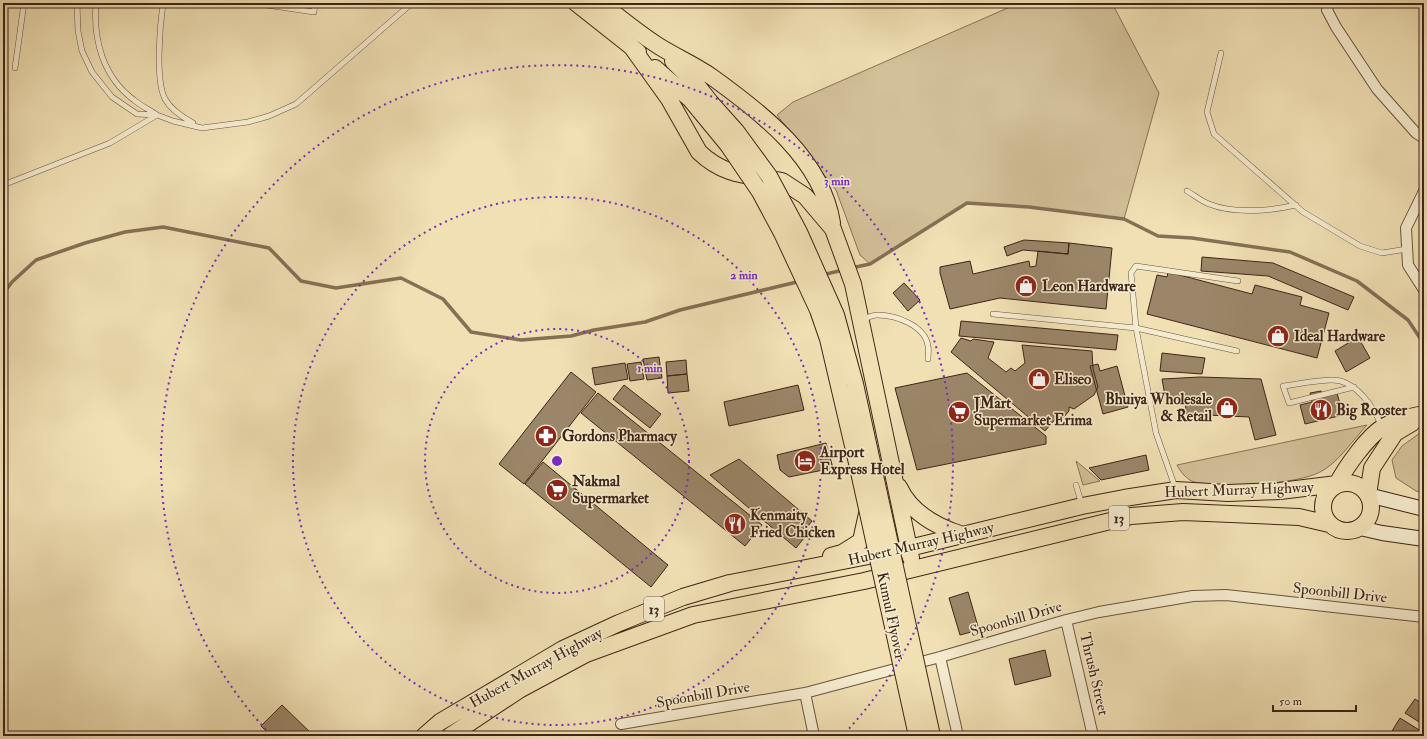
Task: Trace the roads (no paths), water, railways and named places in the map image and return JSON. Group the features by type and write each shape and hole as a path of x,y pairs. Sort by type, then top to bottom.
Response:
{"highway":[{"path":"576,3 631,46 690,99 705,107"},
{"path":"600,3 657,45 711,76 781,132 800,155 821,187 853,284 876,385 891,467 914,569"},
{"path":"657,45 696,84 705,107"},
{"path":"631,46 669,99 699,152 706,159 728,172 782,181 789,184 806,196 835,233"},
{"name":"Kumul Flyover","path":"705,107 728,145 760,192 782,233 818,310 828,339 843,400 917,736"},
{"name":"Kumul Flyover","path":"705,107 736,131 769,176 799,232 836,315 855,384 932,736"},
{"path":"771,576 842,553 861,541 872,483 860,320"},
{"path":"1337,484 1354,483 1362,488 1371,501 1370,516 1360,528 1353,531 1344,532 1329,524 1325,518 1323,503 1325,496 1337,484 1344,470 1352,460 1382,428 1402,418 1424,415"},
{"path":"1368,495 1372,468 1395,432 1424,415"},
{"path":"891,467 906,500 914,508 933,523 949,531 963,535"},
{"name":"Hubert Murray Highway","path":"424,736 440,722 563,649 619,623 682,597 730,583 909,548 1082,506 1176,490 1228,492 1280,491 1337,484"},
{"name":"Hubert Murray Highway","path":"450,736 519,690 586,654 693,615 848,584 1131,516 1183,512 1298,517 1329,524"}],"main road":[{"path":"1368,495 1424,509"},
{"path":"1360,528 1382,534 1424,539"}],"street":[{"path":"1329,3 1327,10 1336,27 1377,89 1416,133 1424,138"},
{"path":"1424,191 1406,228 1408,264 1424,290"},
{"name":"Spoonbill Drive","path":"621,724 804,693 940,657 1066,620 1193,596 1226,595 1424,617"},
{"name":"Thrush Street","path":"1066,620 1093,736"},
{"path":"940,657 958,736"},
{"path":"804,693 814,736"}],"lane":[{"path":"15,68 24,3"},
{"path":"77,3 78,31 82,51 92,72 112,97 137,114 157,115"},
{"path":"96,3 98,45 116,82 133,100 157,115 173,121 202,128 248,122 269,116 296,104 412,3"},
{"path":"163,3 159,65 164,98 171,108 182,117 202,128"},
{"path":"254,3 314,12 315,3"},
{"path":"1221,53 1207,112 1214,134 1296,205 1360,246 1382,253 1407,249"},
{"path":"3,185 110,143 157,115"},
{"path":"1187,191 1209,204 1237,209 1273,211 1296,205"},
{"path":"1176,490 1156,433 1136,328 1130,273 1136,266 1238,281"},
{"path":"993,314 1136,328 1238,351"},
{"path":"860,320 876,315 899,318 914,326 923,335 928,345 928,359"},
{"path":"1354,387 1289,403 1283,386 1334,380 1354,387 1376,412 1382,428"},
{"path":"1076,485 1082,506"}],"waterway":[{"path":"851,268 870,264 967,203 1029,207 1124,219 1158,236 1192,238 1290,252 1357,281 1408,320 1424,344"},
{"path":"3,294 12,282 36,260 85,243 125,232 163,227 269,248 301,281 336,288 401,278 443,299 471,332 521,340 571,336 594,330 645,322 680,310 801,281"},
{"path":"822,275 843,270"}],"place":[{"name":"Leon Hardware","path":"1026,286"},
{"name":"Ideal Hardware","path":"1278,336"},
{"name":"Eliseo","path":"1039,379"},
{"name":"Bhuiya Wholesale & Retail","path":"1227,408"},
{"name":"Big Rooster","path":"1321,410"},
{"name":"JMart Supermarket Erima","path":"959,412"},
{"name":"Gordons Pharmacy","path":"546,436"},
{"name":"Airport Express Hotel","path":"805,461"},
{"name":"Nakmal Supermarket","path":"557,490"},
{"name":"Kenmaity Fried Chicken","path":"735,524"}]}
